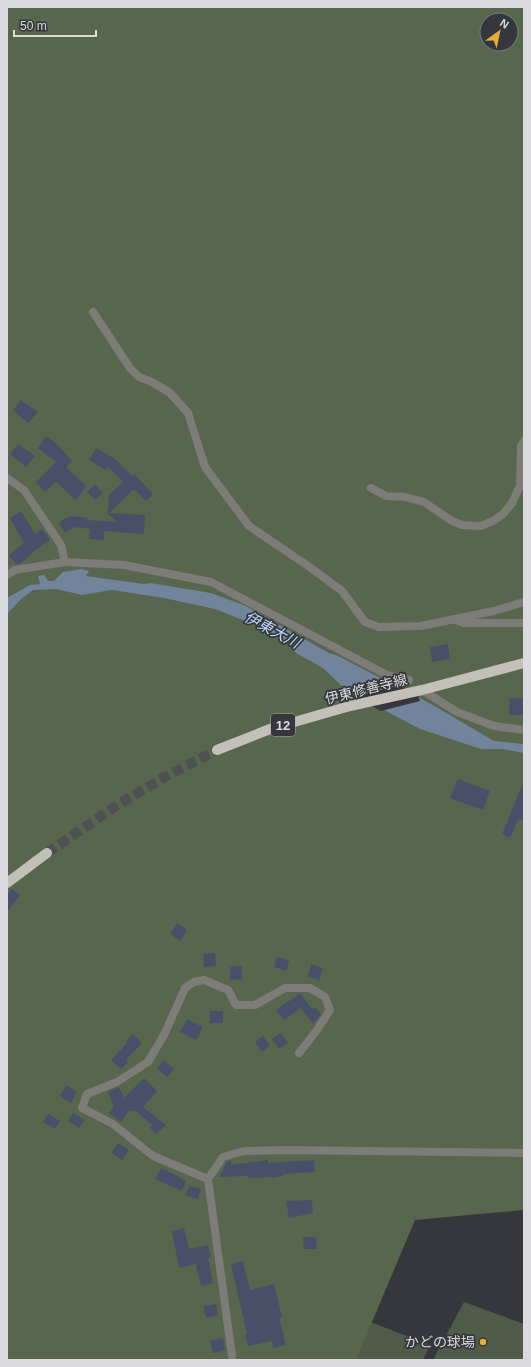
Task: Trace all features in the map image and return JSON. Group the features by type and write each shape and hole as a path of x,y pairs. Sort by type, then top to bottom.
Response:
{"main road":[{"name":"伊東修善寺線","path":"217,750 270,729 350,706 406,694 524,663"},
{"path":"7,883 47,854"}],"street":[{"path":"93,312 130,368 139,377 152,382 170,393 188,414 205,467 248,526 311,568 342,591 365,622 379,628 421,626 494,611 524,602"},
{"path":"371,488 386,496 424,502 452,522 462,525 481,526 493,521 503,514 512,503 520,486 521,446 524,441"},
{"path":"7,478 24,490 61,545 65,562"},
{"path":"7,575 15,570 65,562 124,565 211,582 387,675 409,680"},
{"path":"453,619 464,623 524,623"},
{"path":"422,690 457,712 494,726 524,730"},
{"path":"208,1179 153,1156 113,1124 82,1108 87,1094 117,1082 148,1062 164,1035 185,988 194,982 204,980 228,990 236,1005 254,1005 285,988 310,988 325,997 330,1010 299,1053"},
{"path":"232,1356 208,1179 223,1157 244,1151 285,1150 524,1153"}],"green space":[{"path":"7,7 524,7 524,1210 415,1220 356,1360 7,1360"},
{"name":"かどの球場","path":"464,1302 524,1324 524,1360 433,1360"},
{"path":"368,1321 430,1345 423,1360 352,1360"}],"water":[{"name":"伊東大川","path":"81,569 89,571 86,576 144,584 150,583 211,593 246,606 329,653 336,655 431,704 494,741 524,744 524,753 502,749 481,749 420,729 346,690 323,668 296,653 289,643 258,626 215,609 164,598 112,590 82,595 56,589 33,590 21,599 7,614 7,598 30,585 40,584 38,576 44,575 48,581 54,581 63,572"}],"pier":[{"path":"399,685 405,689 406,695 418,695 420,701 381,711 355,697"}],"building":[{"path":"21,400 38,412 28,423 13,410"},
{"path":"46,436 57,444 72,461 66,467 86,486 76,500 56,482 45,492 36,482 56,462 38,448"},
{"path":"18,444 35,456 26,467 10,454"},
{"path":"96,448 114,458 132,476 134,474 153,494 146,501 134,489 109,513 145,515 144,534 104,531 104,540 89,539 90,529 75,527 65,533 59,523 64,518 71,516 88,518 87,520 117,522 108,514 109,495 123,482 108,467 106,470 89,460"},
{"path":"95,484 103,493 95,500 87,492"},
{"path":"21,511 35,534 42,529 50,540 34,551 20,564 16,564 9,555 24,543 10,518"},
{"path":"448,644 450,659 432,662 430,647"},
{"path":"510,698 524,698 524,715 509,715"},
{"path":"458,779 490,791 483,810 450,798"},
{"path":"524,781 524,821 518,819 510,838 502,834"},
{"path":"12,889 20,895 7,912 7,895"},
{"path":"177,923 187,930 180,941 170,934"},
{"path":"215,953 216,966 204,967 203,954"},
{"path":"277,957 289,960 287,971 274,967"},
{"path":"311,964 323,968 319,980 308,977"},
{"path":"242,966 242,979 230,980 230,967"},
{"path":"301,994 312,1009 315,1007 321,1014 313,1024 301,1008 284,1020 276,1010"},
{"path":"210,1011 223,1011 223,1023 210,1023"},
{"path":"187,1019 203,1027 196,1040 180,1032"},
{"path":"281,1033 288,1043 279,1049 272,1039"},
{"path":"133,1034 142,1043 126,1060 128,1062 121,1069 111,1060 127,1043 126,1041"},
{"path":"263,1036 270,1046 262,1052 255,1042"},
{"path":"164,1060 174,1069 167,1077 157,1068"},
{"path":"144,1078 157,1091 143,1107 166,1125 156,1134 150,1128 152,1125 134,1110 132,1112 129,1110 121,1122 109,1113 114,1106 108,1092 119,1087 124,1098"},
{"path":"66,1085 77,1092 71,1103 60,1096"},
{"path":"73,1113 84,1120 79,1128 68,1121"},
{"path":"48,1114 60,1121 55,1129 43,1122"},
{"path":"118,1143 129,1150 122,1160 111,1153"},
{"path":"268,1160 268,1163 314,1160 315,1172 283,1174 283,1176 273,1178 249,1178 248,1176 219,1177 227,1162 231,1161 231,1165"},
{"path":"161,1168 186,1181 182,1191 155,1179"},
{"path":"190,1186 201,1189 198,1199 185,1195"},
{"path":"312,1200 313,1213 289,1218 286,1201"},
{"path":"184,1228 189,1249 208,1245 211,1257 208,1258 213,1283 201,1286 196,1264 179,1268 172,1231"},
{"path":"303,1237 316,1237 317,1249 304,1249"},
{"path":"243,1261 250,1290 274,1284 282,1317 279,1318 286,1345 273,1348 272,1341 248,1346 245,1334 247,1334 231,1264"},
{"path":"216,1304 218,1315 206,1318 203,1306"},
{"path":"223,1338 225,1350 213,1353 210,1341"}],"tunnel":[{"path":"47,853 116,806 161,779 217,750"}],"place":[{"name":"かどの球場","path":"483,1342"}]}
